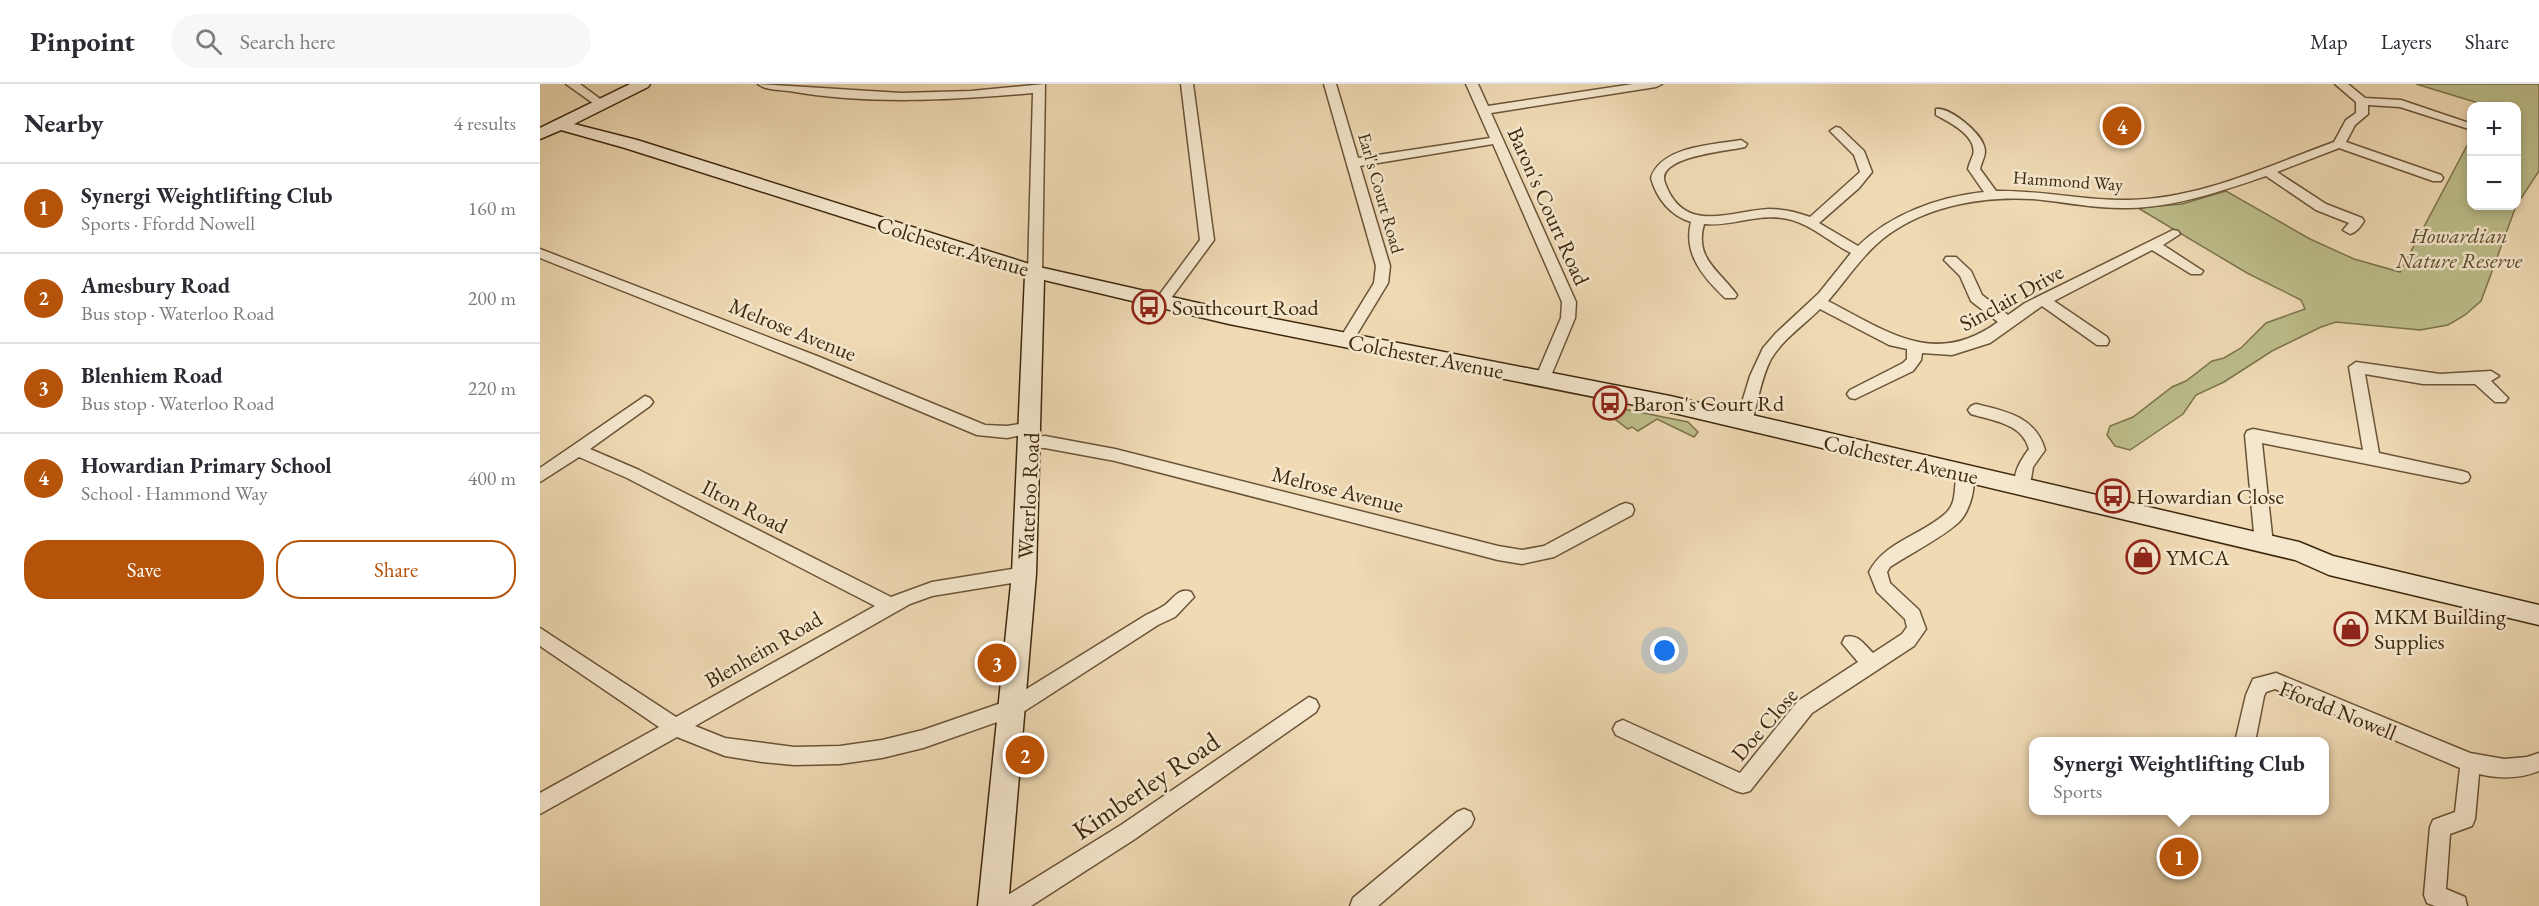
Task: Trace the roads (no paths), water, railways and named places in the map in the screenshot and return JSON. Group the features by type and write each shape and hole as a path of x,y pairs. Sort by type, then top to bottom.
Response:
{"street":[{"path":"572,84 601,104"},
{"path":"540,134 642,84"},
{"path":"764,84 829,93 898,95 959,95 1039,86"},
{"path":"1161,302 1207,240 1187,84"},
{"name":"Earl's Court Road","path":"1330,84 1384,276 1346,340"},
{"name":"Baron's Court Road","path":"1472,84 1569,302 1568,318 1543,380"},
{"path":"1484,110 1616,87 1656,84"},
{"path":"2341,84 2362,101 2401,104 2467,126"},
{"name":"Waterloo Road","path":"993,906 1024,574 1039,86"},
{"path":"2362,101 2362,114 2350,123 2339,144 2437,178"},
{"path":"1940,112 1965,128 1976,141 1979,155 1974,169 1992,195"},
{"name":"Colchester Avenue","path":"561,124 1035,272 1161,302 1670,404 2300,552 2329,565 2539,615"},
{"path":"1811,223 1855,185 1866,172 1864,162 1847,138 1836,131"},
{"path":"1353,163 1497,140"},
{"path":"1741,144 1689,154 1668,161 1661,166 1657,178 1668,202 1680,213 1698,220 1716,222 1775,212 1795,216 1860,252"},
{"name":"Hammond Way","path":"1744,422 1763,361 1785,332 1819,302 1860,252 1883,231 1903,220 1951,203 1992,195 2045,195 2104,204 2146,203 2190,197 2339,144"},
{"path":"2266,170 2321,207 2357,221 2350,230"},
{"path":"1698,220 1694,239 1699,252 1715,282 1730,295"},
{"name":"Sinclair Drive","path":"1819,302 1883,336 1915,347 1940,351 1963,348 1985,339 2007,322 2043,300 2173,234"},
{"path":"2153,245 2196,271"},
{"name":"Melrose Avenue","path":"540,253 812,360 983,431 1030,435 1045,442 1115,455 1498,554 1522,557 1548,552 1626,510"},
{"path":"1952,260 1966,274 1972,292 1981,303 2007,322"},
{"path":"2043,300 2102,341"},
{"path":"1854,394 1908,367 1914,360 1915,347"},
{"path":"2372,458 2356,367 2421,379 2469,381 2485,377 2500,398"},
{"path":"540,476 645,402"},
{"path":"1976,410 2010,420 2033,437 2037,450 2025,466 2023,487"},
{"path":"2264,544 2253,435 2462,477"},
{"name":"Ilton Road","path":"578,450 633,474 890,605"},
{"name":"Doe Close","path":"1623,729 1743,784 1805,707 1908,640 1917,628 1913,615 1883,586 1878,572 1884,562 1952,519 1962,503 1965,474"},
{"name":"Colchester Avenue","path":"2300,552 2324,552 2539,603"},
{"name":"Blenheim Road","path":"540,804 890,605 916,593 932,589 1024,574"},
{"path":"540,636 676,726 725,747 762,753 840,755 882,749 923,739 1013,708 1152,620 1169,612 1185,597"},
{"path":"1851,643 1872,664"},
{"name":"Ffordd Nowell","path":"2246,737 2255,695 2260,685 2276,681 2470,763 2491,768 2514,769 2539,762"},
{"name":"Kimberley Road","path":"1011,906 1138,825 1309,706"},
{"path":"2458,906 2435,895 2440,827 2465,819 2470,763"},
{"path":"1361,906 1464,819"}],"place":[{"name":"Howardian Primary School","path":"2122,126"},
{"name":"Southcourt Road","path":"1149,307"},
{"name":"Baron's Court Rd","path":"1610,403"},
{"name":"Howardian Close","path":"2113,496"},
{"name":"YMCA","path":"2143,557"},
{"name":"MKM Building Supplies","path":"2351,629"},
{"name":"Blenhiem Road","path":"997,663"},
{"name":"Amesbury Road","path":"1025,755"},
{"name":"Synergi Weightlifting Club","path":"2179,857"}],"park label":[{"name":"Howardian Nature Reserve","path":"2459,248"}]}
